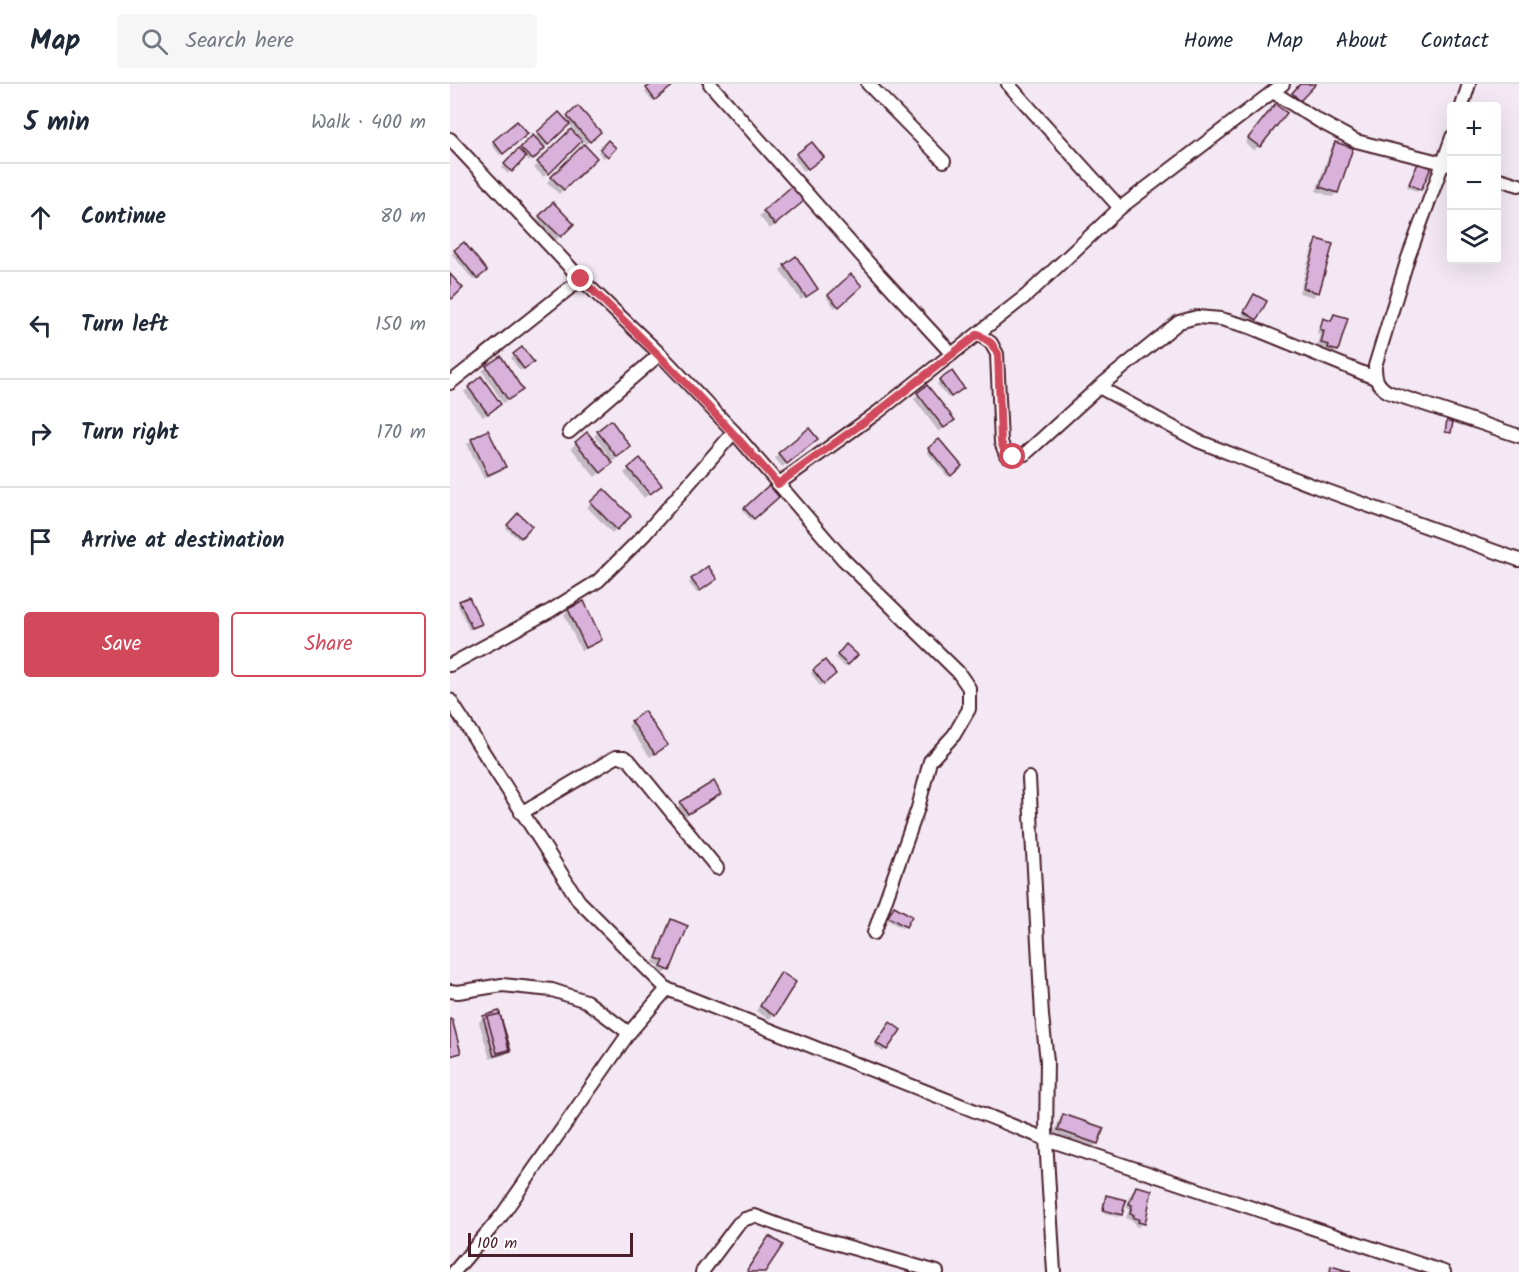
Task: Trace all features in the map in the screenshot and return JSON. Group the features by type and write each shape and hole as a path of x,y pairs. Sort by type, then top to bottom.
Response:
{"street":[{"path":"710,84 952,354"},
{"path":"868,84 944,161"},
{"path":"1008,84 1120,208"},
{"path":"1462,102 1469,84"},
{"path":"778,484 878,412 978,334 1027,295 1120,208 1278,88 1319,121 1356,141 1447,164 1404,269 1375,366 1375,378 1380,387 1388,392 1519,436"},
{"path":"450,139 581,279 660,354 734,432 843,560 958,672 969,688 969,709 954,735 930,761 918,808 874,933"},
{"path":"1501,179 1519,185"},
{"path":"450,383 581,279"},
{"path":"978,334 991,343 998,354 1001,442 1006,455 1013,457 1025,454 1099,387 1179,322 1197,317 1221,319 1250,327 1375,378"},
{"path":"569,432 660,354"},
{"path":"1099,387 1197,441 1519,560"},
{"path":"450,665 550,611 598,581 644,535 734,432"},
{"path":"450,700 579,901 667,989 1046,1139 1444,1272"},
{"path":"521,813 616,757 624,757 629,760 717,868"},
{"path":"1029,778 1042,1016 1047,1061 1046,1139 1053,1272"},
{"path":"450,991 458,992 502,985 552,990 586,1001 629,1033"},
{"path":"454,1272 502,1215 629,1033 667,989"},
{"path":"702,1272 738,1224 755,1216 803,1234 937,1272"}],"building":[{"path":"652,84 675,84 655,100 646,88"},
{"path":"1300,84 1316,84 1300,101 1292,93"},
{"path":"1275,104 1287,113 1260,147 1248,138"},
{"path":"578,106 601,132 590,142 567,116"},
{"path":"559,112 570,124 548,145 537,132"},
{"path":"517,121 528,134 503,154 493,141"},
{"path":"571,129 582,141 549,174 537,162"},
{"path":"533,135 545,148 533,160 520,148"},
{"path":"608,140 616,148 608,157 600,149"},
{"path":"812,142 824,157 808,169 796,154"},
{"path":"1335,142 1353,148 1338,193 1320,187"},
{"path":"584,144 597,158 564,190 551,177"},
{"path":"518,149 526,157 512,172 504,164"},
{"path":"1419,161 1432,166 1421,190 1409,184"},
{"path":"792,186 804,201 775,225 763,211"},
{"path":"553,202 574,224 561,237 539,216"},
{"path":"1317,239 1333,244 1319,293 1303,288"},
{"path":"464,242 487,271 477,279 454,250"},
{"path":"796,256 818,289 806,297 784,265"},
{"path":"450,274 463,288 452,299 450,297"},
{"path":"851,274 862,286 839,307 828,295"},
{"path":"1254,294 1267,301 1257,320 1244,312"},
{"path":"1334,314 1348,318 1338,351 1321,343 1324,331 1320,329 1323,318 1331,321"},
{"path":"522,347 534,362 524,369 513,354"},
{"path":"501,356 523,390 508,400 486,366"},
{"path":"952,371 964,388 951,397 939,380"},
{"path":"481,376 501,404 488,414 468,387"},
{"path":"927,385 955,420 944,428 917,393"},
{"path":"611,420 631,447 617,457 597,431"},
{"path":"1447,420 1453,422 1451,433 1445,432"},
{"path":"809,428 818,439 787,464 778,453"},
{"path":"488,430 506,467 488,475 471,439"},
{"path":"587,432 613,463 601,473 575,442"},
{"path":"939,439 962,466 951,476 928,448"},
{"path":"640,458 662,485 650,494 628,468"},
{"path":"769,485 779,497 754,519 744,508"},
{"path":"604,489 631,516 617,530 590,502"},
{"path":"518,513 532,526 521,538 507,525"},
{"path":"708,566 717,579 700,591 691,579"},
{"path":"469,597 482,624 472,628 459,601"},
{"path":"584,601 602,640 586,648 568,609"},
{"path":"846,644 858,655 848,665 837,655"},
{"path":"825,660 836,674 824,684 813,670"},
{"path":"644,711 668,745 655,754 631,721"},
{"path":"714,781 721,794 688,814 680,802"},
{"path":"894,906 912,916 906,927 888,917"},
{"path":"671,919 688,926 670,971 661,967 664,961 656,958"},
{"path":"781,972 796,982 775,1016 760,1006"},
{"path":"499,1011 511,1051 494,1056 483,1016"},
{"path":"500,1014 509,1050 497,1053 487,1017"},
{"path":"450,1019 452,1019 461,1053 450,1056"},
{"path":"890,1022 901,1030 887,1050 876,1043"},
{"path":"1063,1114 1104,1128 1098,1144 1058,1130"},
{"path":"1136,1186 1152,1190 1145,1224 1138,1222 1139,1219 1133,1218 1134,1215 1130,1214 1132,1205 1129,1204"},
{"path":"1106,1195 1126,1200 1122,1215 1103,1210"},
{"path":"769,1236 783,1245 765,1272 749,1272 747,1270"},
{"path":"1331,1266 1351,1272 1330,1272"}],"route":[{"path":"581,279 660,354 734,432 778,484 878,412 978,334 991,343 998,354 1001,442 1006,455 1013,457"}]}
